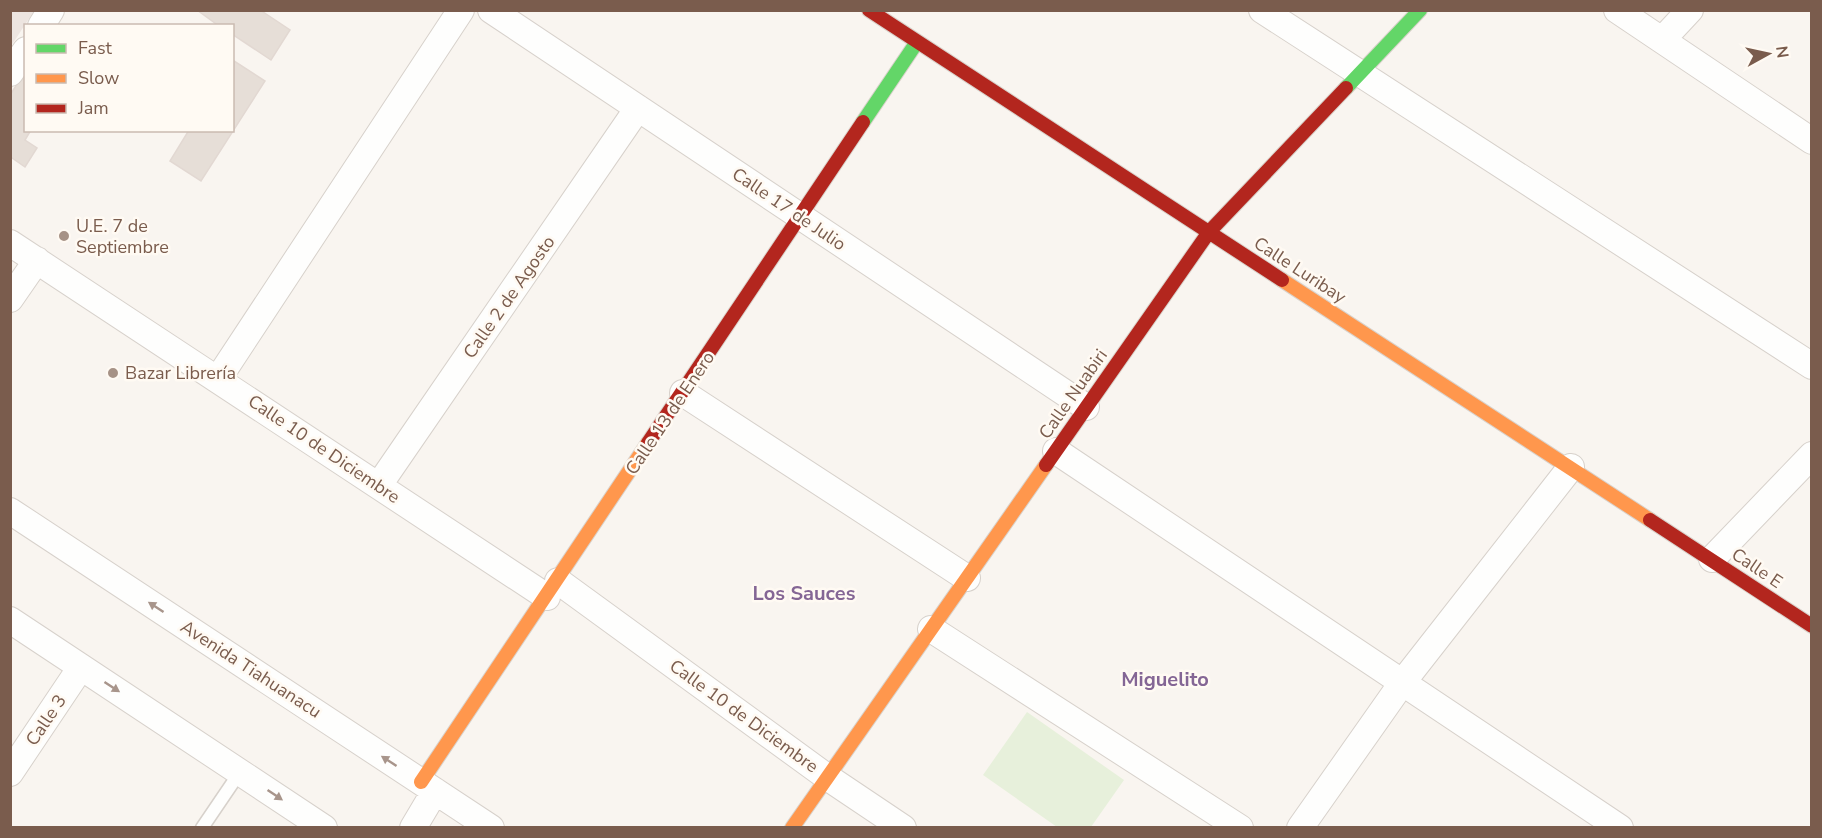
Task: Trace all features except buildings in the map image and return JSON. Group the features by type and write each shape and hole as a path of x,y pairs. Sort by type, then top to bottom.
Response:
{"street":[{"path":"42,24 51,10"},
{"path":"218,379 461,10"},
{"name":"Calle 17 de Julio","path":"491,10 1086,407"},
{"name":"Calle Luribay","path":"869,10 1712,559"},
{"path":"1262,10 1812,366"},
{"name":"Calle Nuabiri","path":"792,828 1209,232 1420,10"},
{"path":"1617,10 1809,136"},
{"path":"1662,40 1690,10"},
{"name":"Calle 13 de Enero","path":"413,828 428,786 553,589 918,42"},
{"path":"10,73 24,53"},
{"name":"Calle 2 de Agosto","path":"379,485 638,108"},
{"name":"Calle 10 de Diciembre","path":"10,243 379,485 553,589 903,828"},
{"path":"10,299 37,260"},
{"path":"683,393 967,578"},
{"path":"1056,451 1620,828"},
{"path":"1712,559 1812,455"},
{"path":"1300,828 1402,683 1571,468"},
{"name":"Avenida Tiahuanacu","path":"10,511 491,828"},
{"name":"Calle E","path":"1712,559 1812,626"},
{"path":"10,620 324,828"},
{"path":"931,629 1240,828"},
{"name":"Calle 3","path":"10,773 81,667"}],"lane":[{"path":"202,828 240,772"}],"shaded area":[{"path":"10,11 34,11 11,46"}],"green space":[{"path":"1027,712 1124,780 1091,827 1057,827 983,775"}],"traffic: fast":[{"path":"1346,88 1420,10"},
{"path":"863,122 917,42"}],"traffic: slow":[{"path":"1282,280 1650,520"},
{"path":"421,782 648,443"},
{"path":"792,828 1046,465"}],"traffic: jam":[{"path":"869,10 1282,280"},
{"path":"1046,465 1209,232 1346,88"},
{"path":"648,443 863,122"},
{"path":"1650,520 1812,626"}],"place":[{"name":"U.E. 7 de Septiembre","path":"64,236"},
{"name":"Bazar Librería","path":"113,373"}],"district":[{"name":"Los Sauces","path":"804,593"},
{"name":"Miguelito","path":"1165,679"}]}
